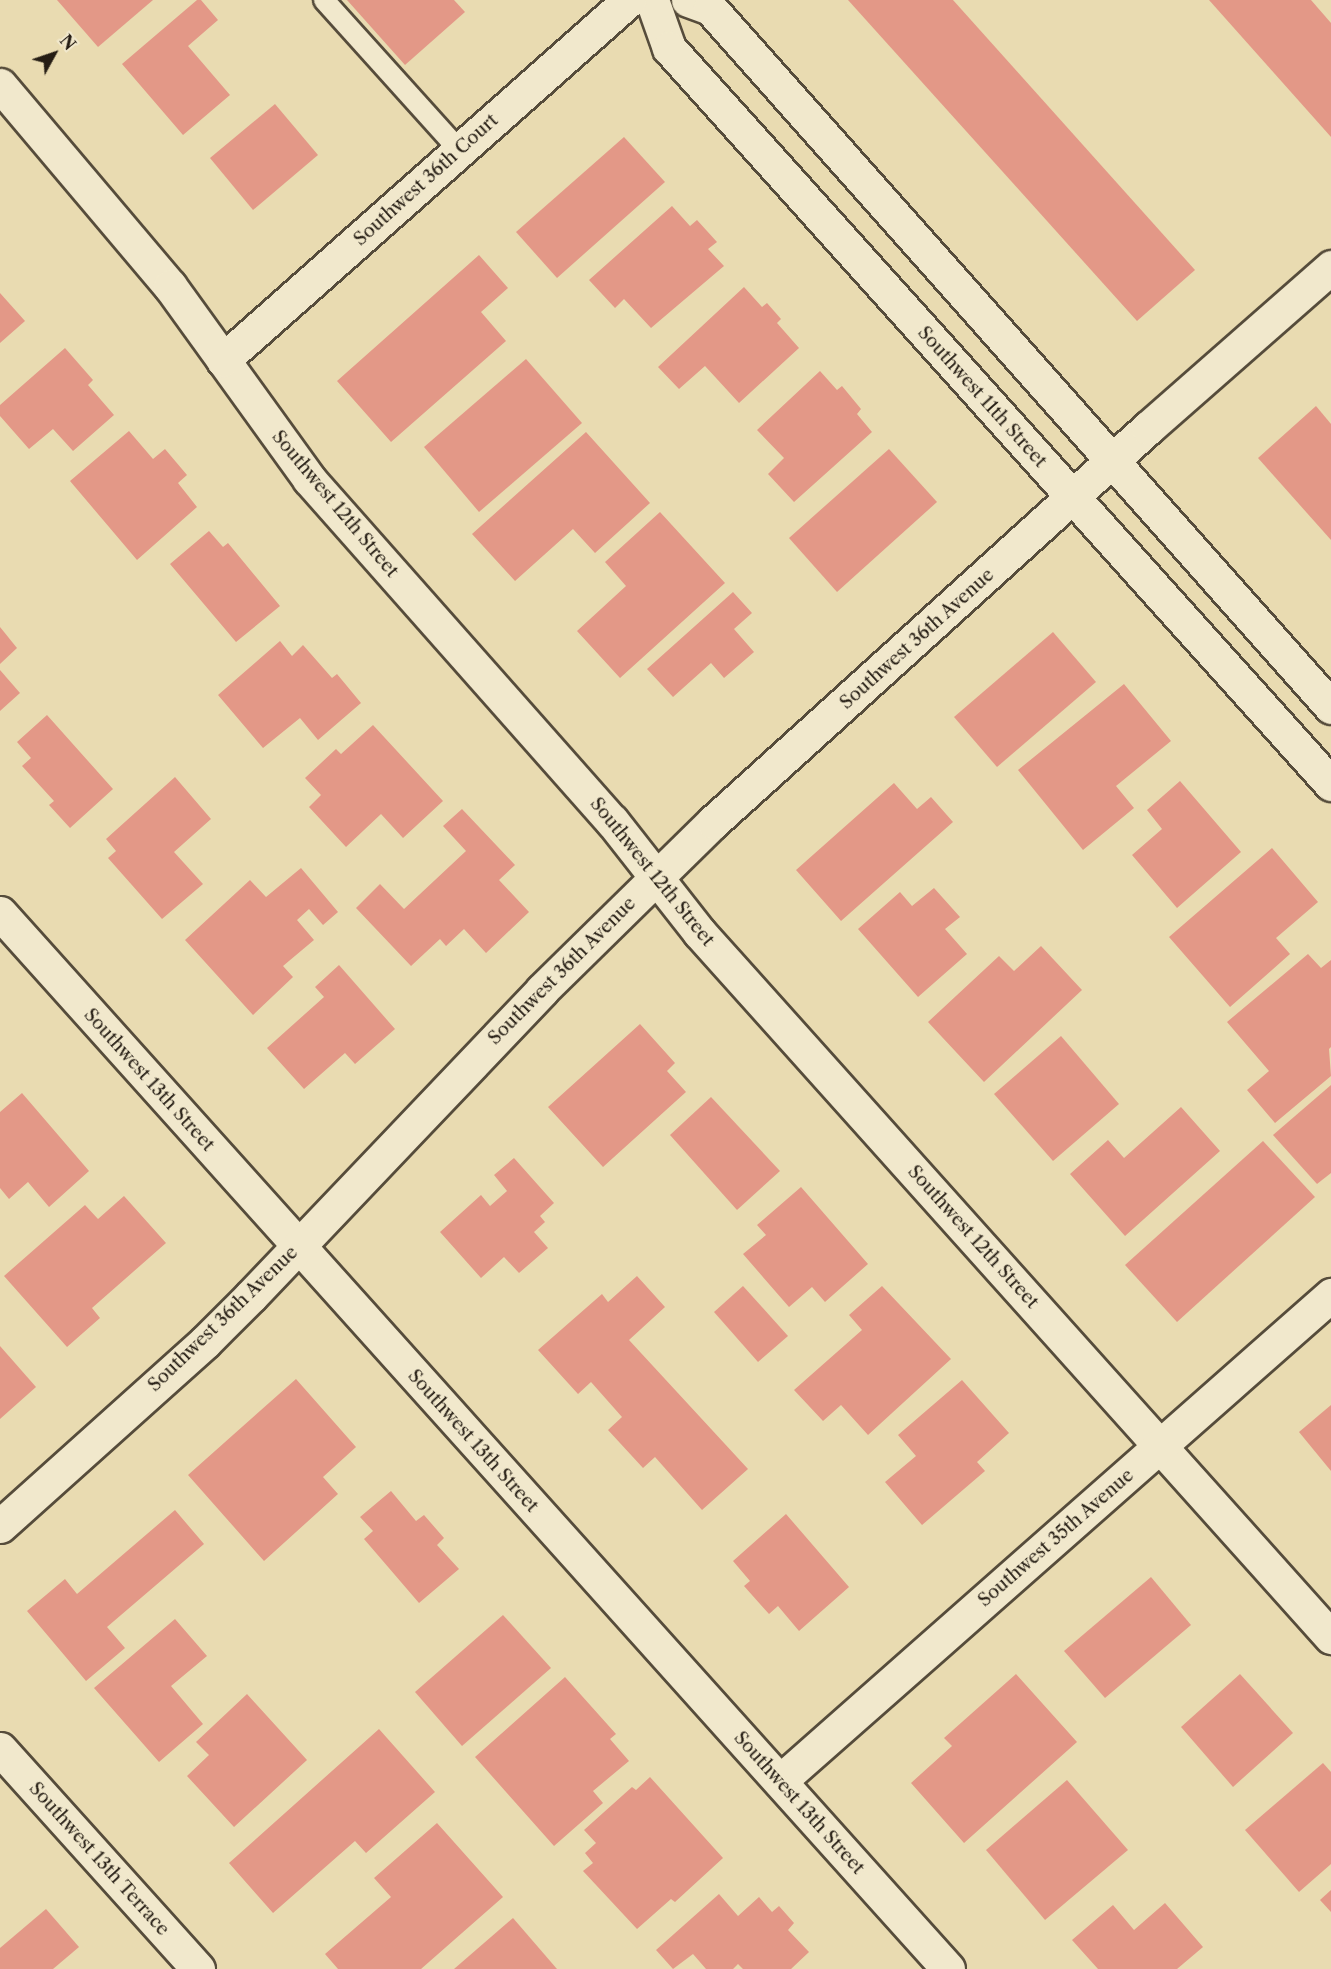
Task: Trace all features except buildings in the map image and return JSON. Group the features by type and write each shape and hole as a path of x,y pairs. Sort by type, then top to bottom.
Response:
{"street":[{"name":"Southwest 36th Court","path":"224,360 629,0"},
{"name":"Southwest 11th Street","path":"652,0 669,48 1331,783"},
{"path":"688,0 710,8 1331,707"},
{"name":"Southwest 12th Street","path":"0,85 170,286 309,479 612,821 699,932 1331,1637"},
{"name":"Southwest 36th Avenue","path":"0,1526 205,1341 298,1247 542,990 713,822 1111,462 1331,267"},
{"name":"Southwest 13th Street","path":"0,913 948,1969"},
{"name":"Southwest 35th Avenue","path":"780,1781 1331,1295"},
{"name":"Southwest 13th Terrace","path":"0,1749 198,1969"}],"lane":[{"path":"324,0 459,150"}]}
